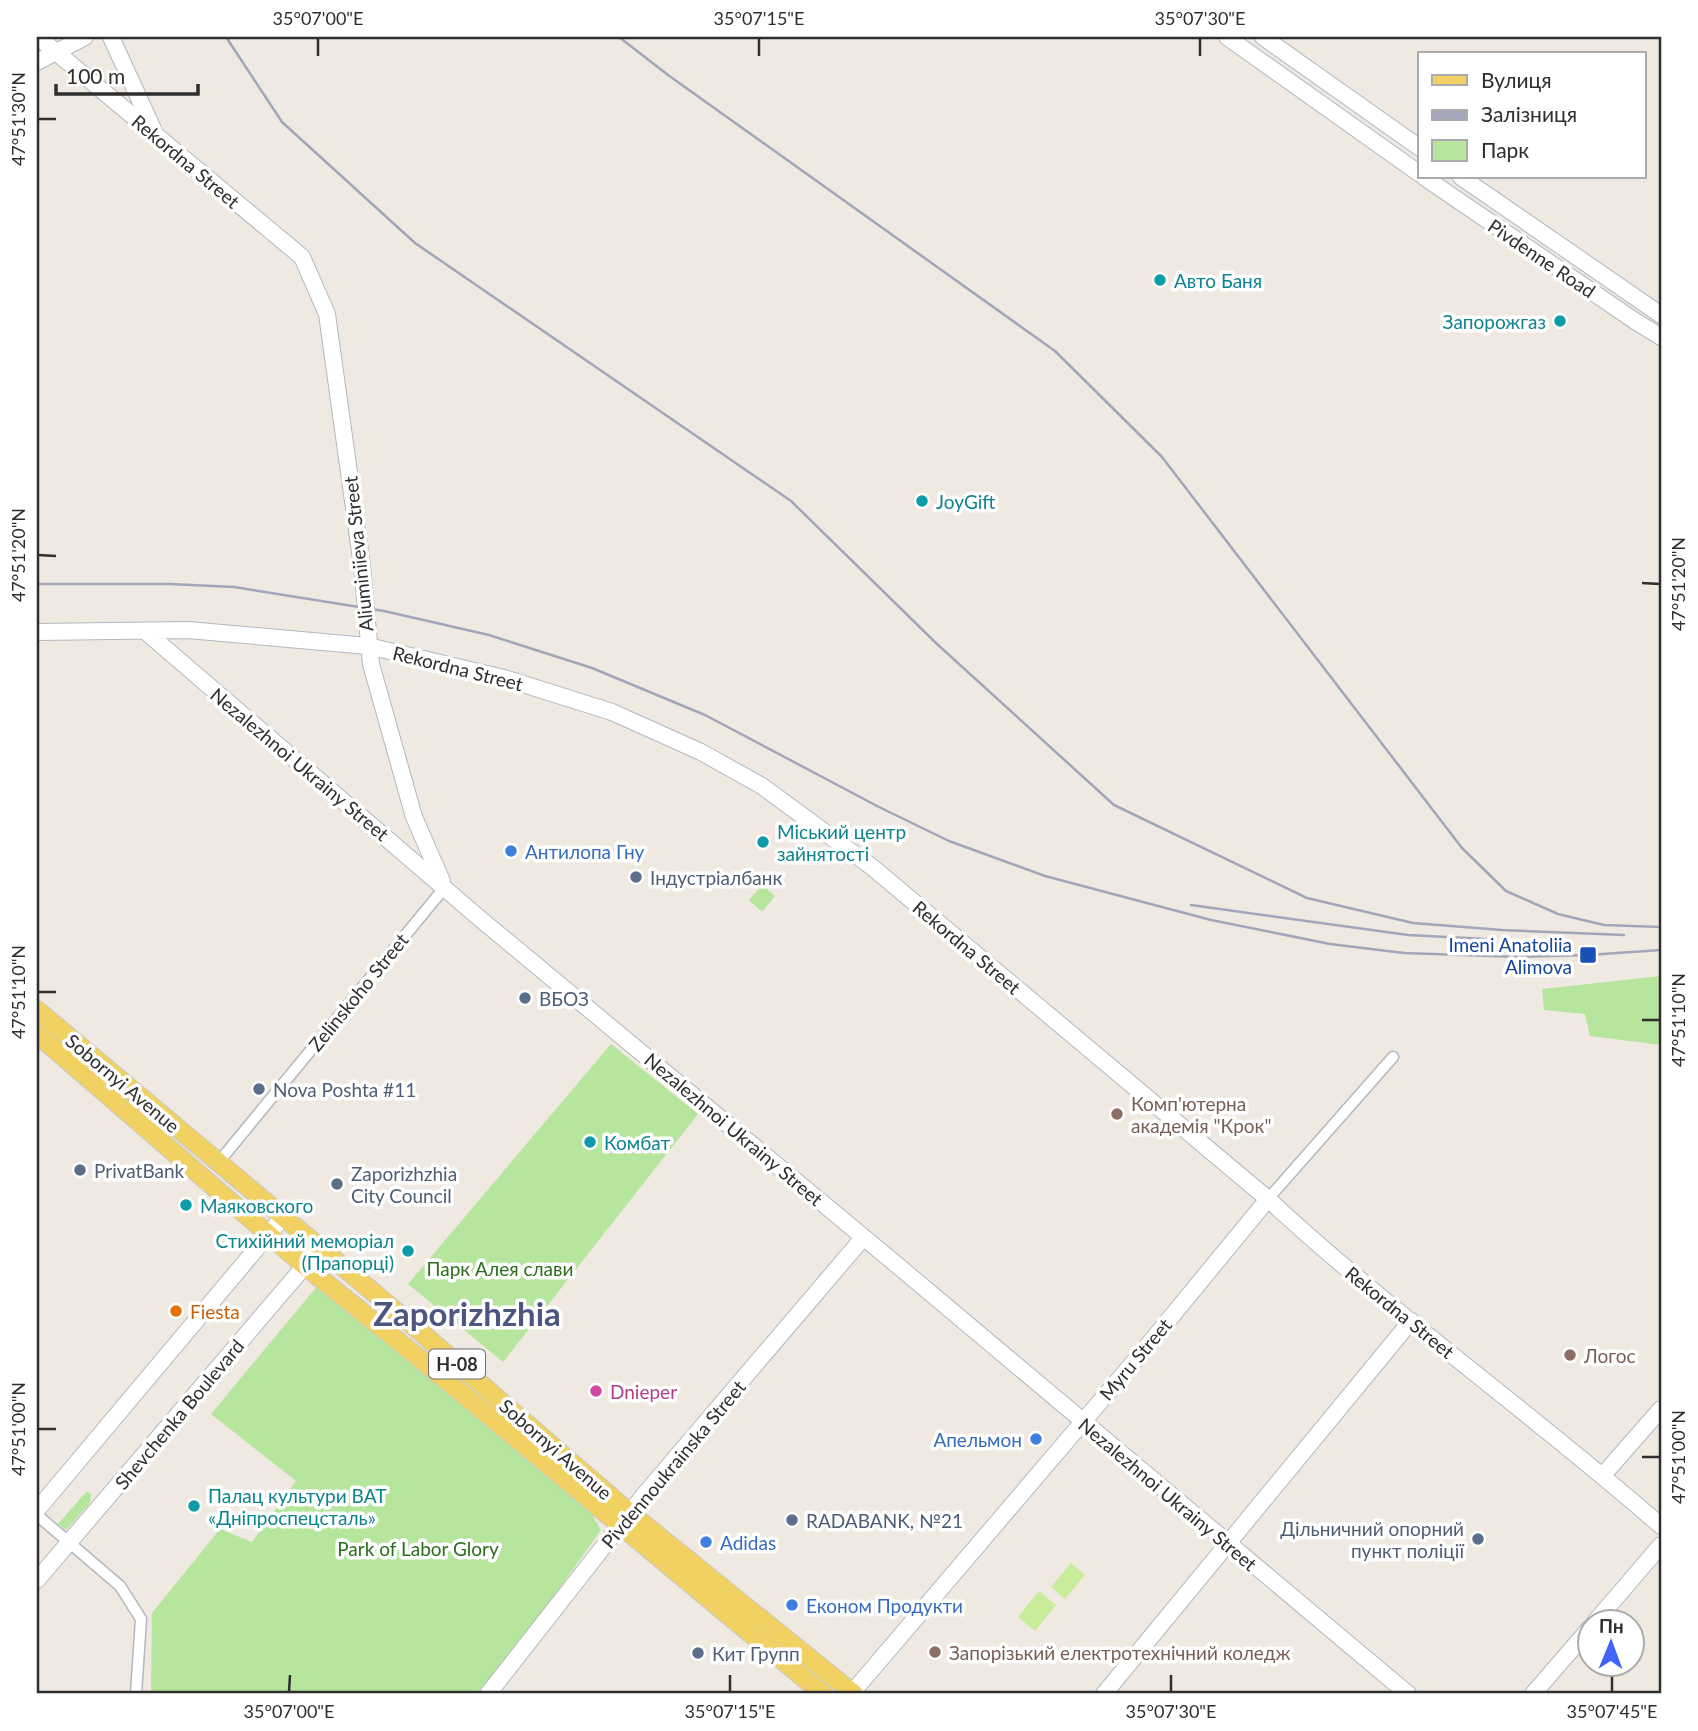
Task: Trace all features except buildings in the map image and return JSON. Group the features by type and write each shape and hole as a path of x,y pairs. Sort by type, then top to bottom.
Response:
{"main road":[{"name":"Sobornyi Avenue","path":"37,1010 320,1248 823,1694"},
{"name":"Sobornyi Avenue","path":"37,1034 305,1266 852,1694"}],"street":[{"name":"Rekordna Street","path":"38,37 302,257"},
{"path":"37,62 85,37"},
{"path":"111,37 155,135"},
{"path":"1227,37 1418,173"},
{"path":"1263,37 1418,146"},
{"path":"1405,163 1418,148"},
{"name":"Pivdenne Road","path":"1425,178 1661,337"},
{"name":"Pivdenne Road","path":"1462,178 1661,315"},
{"name":"Aliuminiieva Street","path":"302,257 327,314 362,566 371,664 414,817 445,887"},
{"name":"Rekordna Street","path":"145,631 188,630 368,646 504,678 612,712 701,752 762,786 872,867 1268,1199 1329,1255 1603,1475 1661,1526"},
{"path":"37,632 145,631"},
{"name":"Nezalezhnoi Ukrainy Street","path":"145,631 478,917 1408,1694"},
{"name":"Zelinskoho Street","path":"218,1163 445,887"},
{"name":"Myru Street","path":"852,1694 1139,1356 1268,1199 1393,1057"},
{"path":"135,1694 141,1619 120,1586 37,1512 283,1217"},
{"name":"Pivdennoukrainska Street","path":"488,1694 625,1519 863,1238"},
{"name":"Shevchenka Boulevard","path":"37,1580 320,1248"},
{"path":"1104,1694 1411,1321"},
{"path":"1603,1475 1661,1409"},
{"path":"1607,1608 1661,1545"},
{"path":"1533,1694 1576,1644"}],"green space":[{"path":"762,885 775,896 762,912 749,900"},
{"path":"1661,976 1661,1045 1590,1036 1585,1014 1544,1010 1542,989"},
{"name":"Парк Алея слави","path":"611,1044 698,1114 503,1362 408,1284"},
{"name":"Park of Labor Glory","path":"319,1284 421,1365 591,1513 601,1530 531,1628 476,1694 151,1694 152,1613 220,1529 252,1542 296,1481 211,1414"},
{"path":"87,1491 91,1494 90,1503 66,1530 58,1524"},
{"path":"1071,1563 1085,1575 1065,1599 1051,1587"},
{"path":"1039,1591 1056,1605 1035,1631 1018,1617"}],"railway":[{"path":"226,37 282,122 415,243 791,501 937,644 1114,805 1307,898 1413,923 1624,935"},
{"path":"619,37 668,75 1055,351 1162,457 1462,848 1506,891 1558,914 1604,925 1661,927"},
{"path":"37,584 234,587 384,611 489,635 592,668 705,715 949,841 1045,876 1211,920 1330,944 1404,953 1519,957 1661,950"},
{"path":"1191,905 1408,935 1486,939"}],"place":[{"name":"Авто Баня","path":"1160,280"},
{"name":"Запорожгаз","path":"1560,321"},
{"name":"JoyGift","path":"922,501"},
{"name":"Міський центр зайнятості","path":"763,842"},
{"name":"Антилопа Гну","path":"511,851"},
{"name":"Індустріалбанк","path":"636,877"},
{"name":"Imeni Anatoliia Alimova","path":"1588,955"},
{"name":"ВБОЗ","path":"525,998"},
{"name":"Nova Poshta #11","path":"259,1089"},
{"name":"Комп'ютерна академія \"Крок\"","path":"1117,1114"},
{"name":"Комбат","path":"590,1142"},
{"name":"PrivatBank","path":"80,1170"},
{"name":"Zaporizhzhia City Council","path":"337,1184"},
{"name":"Маяковского","path":"186,1205"},
{"name":"Стихійний меморіал (Прапорці)","path":"408,1251"},
{"name":"Fiesta","path":"176,1311"},
{"name":"Логос","path":"1570,1355"},
{"name":"Dnieper","path":"596,1391"},
{"name":"Апельмон","path":"1036,1439"},
{"name":"Палац культури ВАТ «Дніпроспецсталь»","path":"194,1506"},
{"name":"RADABANK, №21","path":"792,1520"},
{"name":"Дільничний опорний пункт поліції","path":"1478,1539"},
{"name":"Adidas","path":"706,1542"},
{"name":"Економ Продукти","path":"792,1605"},
{"name":"Запорізький електротехнічний коледж","path":"935,1652"},
{"name":"Кит Групп","path":"698,1653"}],"district":[{"name":"Zaporizhzhia","path":"467,1313"}]}
